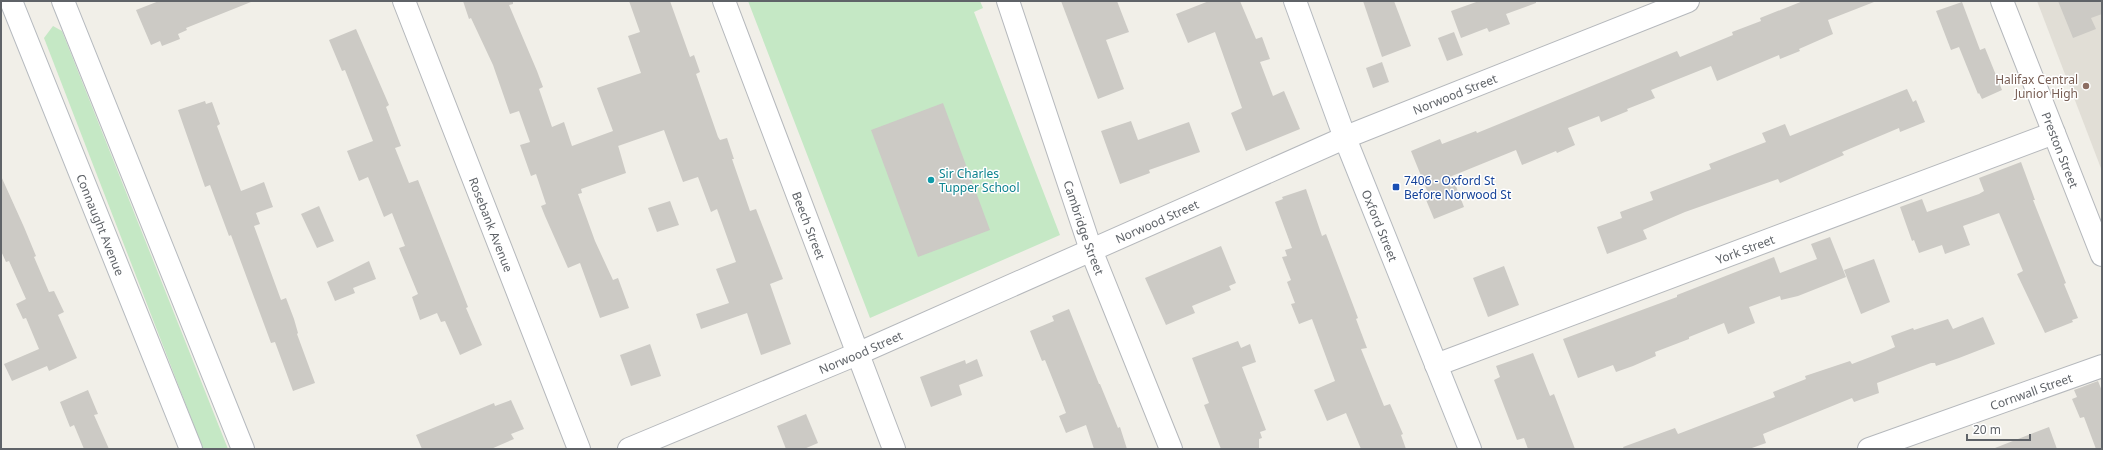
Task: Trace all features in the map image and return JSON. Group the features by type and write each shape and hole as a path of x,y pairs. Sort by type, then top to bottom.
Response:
{"street":[{"name":"Connaught Avenue","path":"11,1 191,449"},
{"path":"64,1 243,449"},
{"name":"Rosebank Avenue","path":"404,1 579,449"},
{"name":"Beech Street","path":"724,1 894,449"},
{"name":"Cambridge Street","path":"1008,1 1091,250 1172,449"},
{"name":"Oxford Street","path":"1295,1 1345,138 1470,449"},
{"name":"Norwood Street","path":"629,449 857,354 1345,138 1640,10 1688,1"},
{"name":"Preston Street","path":"2002,1 2054,133 2098,229 2102,255"},
{"name":"York Street","path":"1436,365 2054,133"},
{"name":"Cornwall Street","path":"1869,449 2102,366"}],"shaded area":[{"name":"Halifax Central Junior High","path":"2037,1 2102,1 2102,171"}],"green space":[{"path":"748,1 980,1 983,8 974,12 1060,235 870,318"},
{"path":"53,26 62,31 228,449 203,449 44,38"}],"building":[{"path":"159,1 251,2 186,28 187,30 178,34 180,39 162,46 160,41 151,45 136,10"},
{"path":"463,1 513,1 513,4 509,5 543,87 539,89 552,127 564,122 572,146 613,131 597,88 641,73 628,36 640,32 629,1 670,1 690,57 694,55 700,72 696,74 718,137 720,140 727,138 734,159 732,159 750,211 756,209 783,279 770,284 791,344 761,355 747,313 701,329 696,314 729,303 716,269 736,262 717,209 711,212 698,177 683,182 664,130 618,146 626,173 581,189 582,193 578,194 595,241 613,280 618,278 629,308 600,318 580,263 568,268 545,216 541,206 546,204 536,174 531,176 520,145 530,142 519,111 510,114 493,65 471,18 469,19"},
{"path":"1061,1 1117,1 1129,32 1106,40 1124,89 1098,99"},
{"path":"1209,1 1240,1 1256,39 1262,37 1270,59 1260,62 1273,96 1284,91 1300,129 1246,151 1231,113 1242,108 1215,32 1188,43 1176,14"},
{"path":"1363,1 1394,1 1411,46 1382,57"},
{"path":"1479,1 1536,1 1536,3 1506,14 1510,24 1489,32 1487,28 1461,38 1451,11"},
{"path":"1803,1 1874,2 1828,20 1833,34 1799,49 1800,51 1780,59 1779,55 1717,81 1711,66 1651,90 1655,98 1627,109 1628,111 1601,122 1599,116 1568,128 1575,145 1557,153 1556,151 1522,165 1516,150 1452,176 1464,207 1434,219 1424,195 1428,193 1411,151 1440,139 1442,144 1476,131 1477,133 1677,51 1680,57 1733,35 1732,32 1761,21 1760,18"},
{"name":"Halifax Central Junior High","path":"2058,1 2102,1 2102,14 2091,18 2096,29 2073,38"},
{"path":"1962,2 1980,50 1985,48 2002,90 1982,99 1979,93 1978,94 1959,47 1951,50 1936,11"},
{"path":"356,29 389,105 386,107 401,146 395,148 409,183 418,180 468,307 466,308 482,345 460,355 445,321 441,322 437,313 420,320 412,297 418,294 399,248 405,246 392,213 384,217 368,177 359,181 347,151 373,141 345,70 342,71 329,40"},
{"path":"1454,32 1463,55 1447,61 1438,38"},
{"path":"1382,62 1389,82 1373,88 1366,68"},
{"path":"1907,89 1913,102 1916,100 1925,122 1900,132 1899,128 1842,152 1844,155 1780,183 1778,179 1685,212 1643,230 1647,239 1607,254 1597,227 1622,218 1620,212 1653,200 1650,192 1711,169 1709,164 1766,142 1762,133 1785,124 1790,136"},
{"path":"205,101 206,104 212,102 220,124 217,126 241,191 264,182 273,207 256,213 260,224 254,226 281,300 286,298 294,319 297,334 315,383 293,391 275,342 271,343 231,235 229,236 210,185 205,187 178,110"},
{"name":"Sir Charles Tupper School","path":"943,103 990,230 918,257 871,130"},
{"path":"1131,121 1138,140 1189,122 1200,152 1149,170 1150,173 1120,184 1101,131"},
{"path":"2021,162 2035,200 2033,200 2066,283 2064,284 2078,318 2072,320 2073,322 2045,333 2017,274 2023,271 1999,213 1963,226 1970,245 1945,254 1942,245 1919,253 1914,240 1912,241 1900,207 1922,199 1927,212 1979,194 1984,191 1979,178"},
{"path":"1,176 36,256 34,257 49,292 54,291 64,312 58,315 77,358 49,371 47,366 12,381 4,364 39,349 26,318 23,319 16,304 26,299 9,261 6,262 1,251"},
{"path":"1306,189 1322,236 1326,234 1358,318 1356,319 1367,348 1361,349 1384,406 1390,404 1403,434 1401,435 1406,449 1361,449 1346,413 1327,421 1314,390 1335,381 1312,319 1299,324 1291,304 1295,303 1287,282 1291,280 1282,257 1287,256 1285,250 1292,248 1275,202 1283,199 1282,197"},
{"path":"670,201 679,225 657,232 648,208"},
{"path":"319,206 334,241 317,248 301,214"},
{"path":"1830,237 1846,277 1798,296 1781,300 1780,296 1749,307 1755,323 1728,334 1724,323 1655,352 1656,356 1633,366 1616,372 1613,365 1578,378 1563,339 1677,297 1677,295 1774,257 1780,273 1817,259 1811,244"},
{"path":"1221,246 1236,283 1229,286 1231,290 1192,306 1195,313 1166,325 1145,278"},
{"path":"1874,259 1890,302 1861,314 1844,270"},
{"path":"369,261 376,279 353,288 355,293 335,301 327,282"},
{"path":"1504,266 1519,305 1488,317 1473,278"},
{"path":"1069,309 1118,428 1120,427 1127,449 1094,449 1086,425 1066,433 1059,416 1066,413 1045,360 1042,361 1030,331 1054,321 1052,316"},
{"path":"1983,317 1995,344 1936,366 1935,363 1931,363 1877,383 1879,393 1854,402 1852,398 1763,434 1766,443 1749,449 1624,449 1623,447 1675,428 1678,434 1775,397 1773,392 1806,379 1805,376 1850,361 1852,364 1895,347 1891,336 1913,328 1914,330 1948,319 1953,329"},
{"path":"1238,341 1241,348 1250,344 1256,362 1242,367 1266,430 1260,432 1262,438 1259,439 1259,449 1221,449 1204,405 1209,403 1192,358"},
{"path":"650,344 661,376 631,386 620,355"},
{"path":"1533,353 1550,396 1554,394 1575,449 1528,449 1524,438 1517,440 1494,380 1500,377 1496,366"},
{"path":"977,359 983,376 959,385 962,395 931,407 920,377 965,360 966,364"},
{"path":"2098,381 2102,391 2102,449 2096,449 2084,417 2080,418 2072,399 2077,397 2074,390"},
{"path":"88,390 98,414 94,415 109,449 84,449 74,425 70,427 60,402"},
{"path":"511,400 524,429 511,434 514,439 491,449 422,449 416,435 494,403 495,406"},
{"path":"806,414 818,443 804,449 786,449 777,426"},
{"path":"2049,427 2057,449 1995,449 1995,448"}],"place":[{"name":"Halifax Central Junior High","path":"2086,86"},
{"name":"Sir Charles Tupper School","path":"931,180"},
{"name":"7406 - Oxford St Before Norwood St","path":"1396,187"}]}
